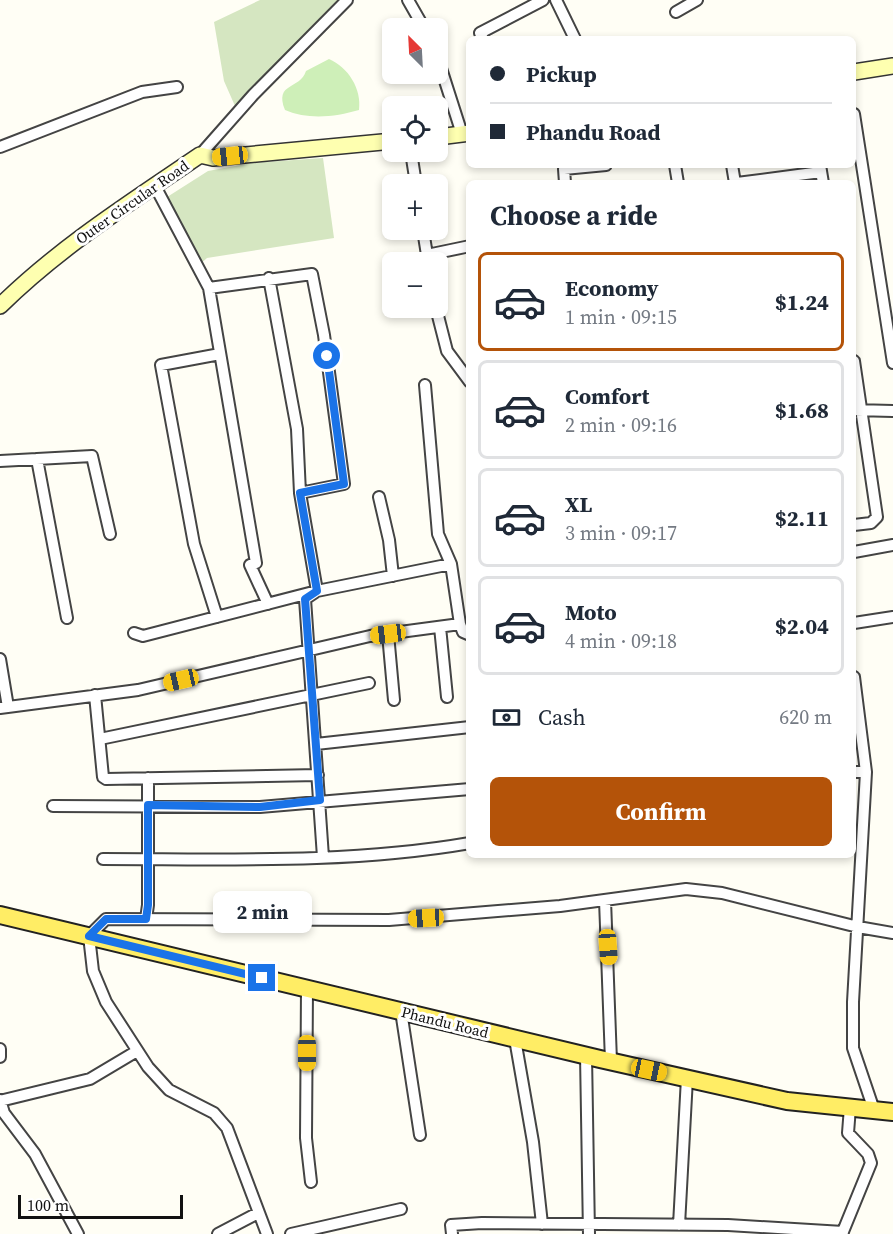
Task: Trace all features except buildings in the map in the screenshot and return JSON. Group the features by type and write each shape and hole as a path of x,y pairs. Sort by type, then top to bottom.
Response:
{"main road":[{"path":"856,72 893,66"},
{"path":"448,136 466,134"},
{"name":"Outer Circular Road","path":"0,306 35,271 200,155 213,158 382,142"},
{"name":"Phandu Road","path":"0,915 787,1101 893,1112"}],"street":[{"path":"200,155 253,95 347,0"},
{"path":"408,0 418,18"},
{"path":"482,36 480,33 543,0"},
{"path":"555,0 573,36"},
{"path":"676,12 697,0"},
{"path":"447,84 466,134"},
{"path":"0,147 142,92 177,87"},
{"path":"856,127 893,363"},
{"path":"565,180 564,169 574,168"},
{"path":"762,180 822,173"},
{"path":"155,186 209,288 256,563 250,565 268,604"},
{"path":"448,253 466,247"},
{"path":"209,288 269,278 312,274 324,335 344,484 300,493"},
{"path":"269,278 297,429 300,493 317,591"},
{"path":"439,318 447,351 466,377"},
{"path":"217,617 194,544 161,365 220,354"},
{"path":"425,385 438,534 451,564 460,624 463,632 466,633"},
{"path":"856,386 858,410 877,517 871,523 856,525"},
{"path":"858,410 893,411"},
{"path":"1,459 92,456 110,534"},
{"path":"37,459 68,618"},
{"path":"379,497 393,576"},
{"path":"856,552 893,545"},
{"path":"134,633 143,636 317,591 451,564"},
{"path":"317,591 305,599 323,857"},
{"path":"856,623 893,617"},
{"path":"0,658 4,707 138,690 309,649 388,634 460,624"},
{"path":"440,627 447,697"},
{"path":"388,634 394,700"},
{"path":"100,739 369,683"},
{"path":"856,692 866,772 866,819 853,1002 853,1048 874,1110"},
{"path":"95,695 106,779 318,775"},
{"path":"316,744 466,727"},
{"path":"856,772 866,772"},
{"path":"146,919 148,905 148,778"},
{"path":"53,806 260,807 320,800 466,789"},
{"path":"856,818 866,819"},
{"path":"103,859 323,857 429,850 466,844"},
{"path":"267,1234 227,1128 214,1113 169,1090 137,1050 102,992 93,971 89,936 106,919 389,920 462,916 686,889 722,893 858,927 893,933"},
{"path":"605,900 611,1061"},
{"path":"307,988 306,1138 311,1182"},
{"path":"401,1011 420,1135"},
{"path":"515,1038 533,1142 542,1224"},
{"path":"0,1049 0,1057"},
{"path":"78,1234 35,1154 2,1115 0,1100 90,1080 137,1050"},
{"path":"586,1055 589,1229"},
{"path":"679,1225 687,1078"},
{"path":"452,1234 451,1226 542,1224 589,1229 728,1225 843,1233 871,1163 868,1154 848,1133 850,1107"},
{"path":"291,1234 401,1209"},
{"path":"218,1234 258,1213"}],"green space":[{"path":"260,0 340,0 235,106 224,81 214,22"},
{"path":"329,59 348,73 356,87 359,110 312,116 285,110 282,101 285,90 299,81 306,71"},
{"path":"323,158 334,238 207,258 198,266 164,199 208,171 252,163"}],"route":[{"path":"262,978 89,936 106,919 146,919 148,805 260,807 320,800 305,599 317,591 300,493 344,484 327,356"}]}
